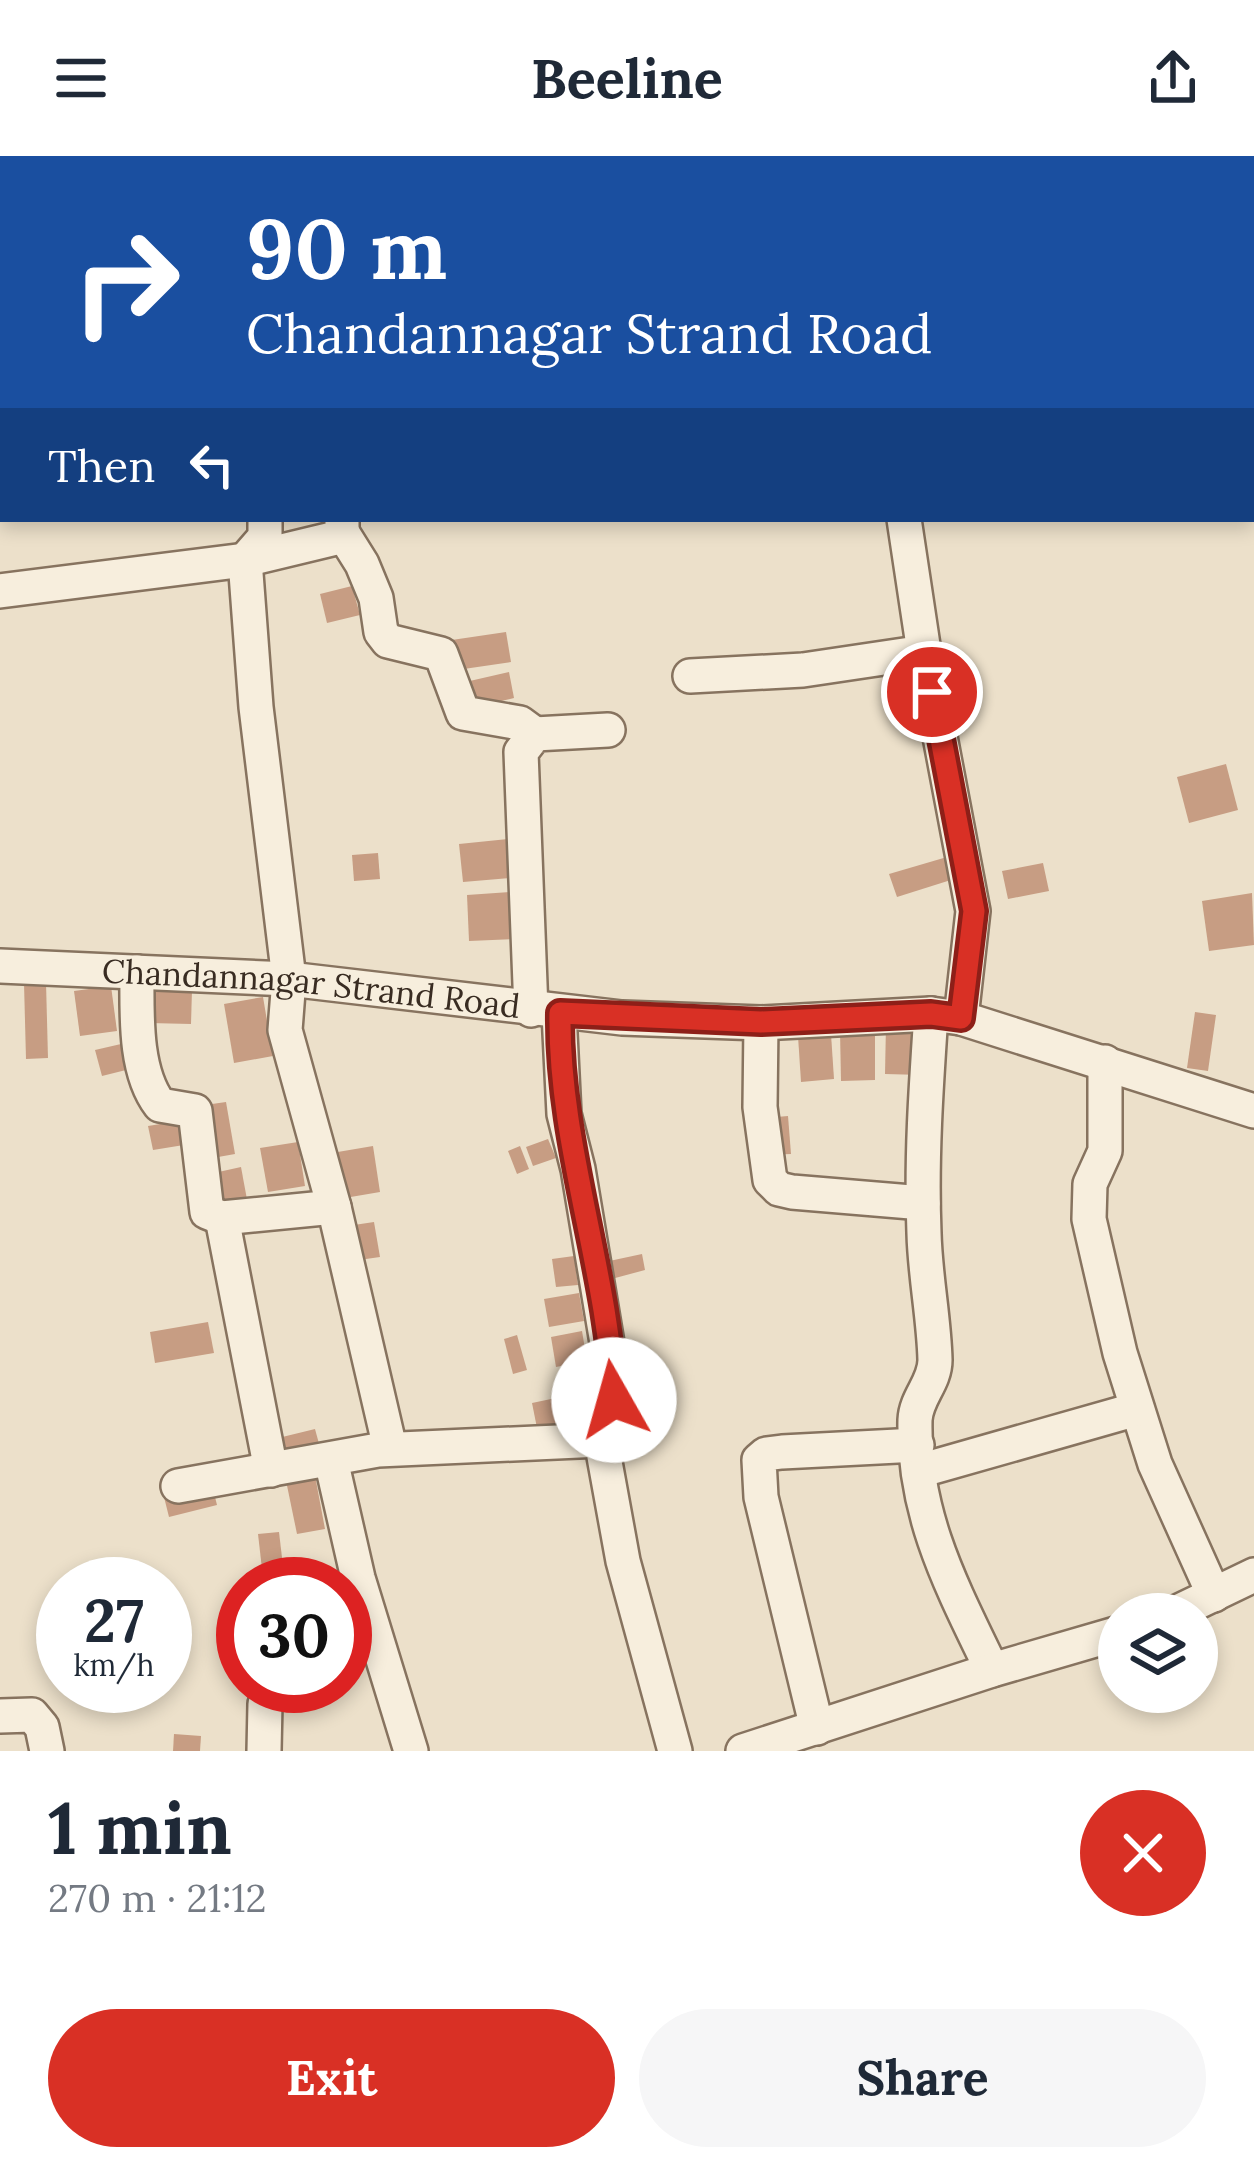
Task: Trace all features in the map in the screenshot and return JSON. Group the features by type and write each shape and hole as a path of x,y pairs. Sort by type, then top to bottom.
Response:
{"street":[{"path":"266,522 266,537 245,560 256,707 289,979 285,1030 334,1207 390,1448"},
{"path":"904,522 924,652 974,911 946,1016 923,1203 935,1362 931,1383 915,1415 918,1458 937,1556 992,1670"},
{"path":"0,591 245,560 336,538 342,526"},
{"path":"342,526 376,598 381,632 388,641 441,655 463,712 520,722 535,734 608,730"},
{"path":"690,676 803,670 924,652"},
{"path":"535,734 521,752 545,1011 578,1168 613,1379 614,1400 601,1440 623,1562 674,1751"},
{"name":"Chandannagar Strand Road","path":"0,966 289,979 545,1011 761,1022 946,1016 1254,1111"},
{"path":"137,972 137,1025 153,1094 160,1105 195,1111 204,1207 211,1216 334,1207"},
{"path":"761,1022 760,1107 770,1180 792,1192 923,1203"},
{"path":"1105,1062 1106,1151 1087,1200 1137,1409 1155,1464 1213,1593"},
{"path":"222,1218 272,1470"},
{"path":"818,1728 761,1497 759,1460 782,1452 918,1458 1137,1409"},
{"path":"178,1486 390,1448 601,1440"},
{"path":"332,1460 358,1578 410,1751"},
{"path":"1218,1593 1254,1575"},
{"path":"743,1751 1098,1639"},
{"path":"264,1751 265,1713"},
{"path":"0,1716 32,1715 42,1727 47,1751"}],"building":[{"path":"352,586 360,615 327,623 320,594"},
{"path":"506,632 511,662 450,671 445,641"},
{"path":"509,672 514,698 466,709 461,683"},
{"path":"1226,764 1238,810 1189,823 1177,777"},
{"path":"508,839 511,878 463,882 459,844"},
{"path":"378,853 380,879 354,881 352,855"},
{"path":"947,857 954,879 897,897 889,874"},
{"path":"1043,863 1049,891 1008,899 1002,871"},
{"path":"511,892 514,939 469,941 467,895"},
{"path":"1252,893 1254,945 1209,951 1202,901"},
{"path":"46,982 48,1058 26,1059 24,983"},
{"path":"111,986 117,1031 80,1036 74,991"},
{"path":"149,989 192,990 191,1024 149,1023"},
{"path":"263,997 273,1056 234,1063 224,1004"},
{"path":"1195,1012 1216,1015 1208,1071 1187,1068"},
{"path":"886,1024 923,1026 922,1075 885,1074"},
{"path":"840,1031 875,1031 875,1080 841,1081"},
{"path":"831,1034 834,1079 801,1082 798,1036"},
{"path":"121,1044 126,1070 102,1076 95,1050"},
{"path":"226,1102 235,1154 207,1159 198,1106"},
{"path":"788,1116 791,1154 767,1155 765,1118"},
{"path":"185,1120 190,1144 153,1150 148,1126"},
{"path":"548,1139 556,1158 533,1166 526,1147"},
{"path":"298,1142 305,1186 268,1192 260,1148"},
{"path":"373,1146 380,1192 333,1200 326,1154"},
{"path":"520,1146 529,1169 517,1174 508,1151"},
{"path":"241,1167 248,1205 211,1210 205,1175"},
{"path":"374,1222 380,1257 359,1260 354,1225"},
{"path":"642,1254 645,1270 604,1281 600,1263"},
{"path":"574,1256 578,1285 556,1287 552,1259"},
{"path":"579,1293 584,1321 549,1327 544,1299"},
{"path":"208,1322 214,1353 155,1363 150,1332"},
{"path":"582,1331 587,1361 556,1367 551,1337"},
{"path":"517,1335 527,1370 513,1374 504,1339"},
{"path":"570,1395 576,1425 538,1433 532,1403"},
{"path":"315,1429 321,1451 275,1462 270,1440"},
{"path":"313,1465 325,1529 297,1534 284,1471"},
{"path":"212,1485 217,1505 169,1517 164,1497"},
{"path":"279,1532 282,1557 261,1557 258,1534"},
{"path":"174,1734 201,1736 200,1751 173,1751"}],"route":[{"path":"614,1400 578,1168 564,1114 560,1013 761,1022 931,1014 961,1018 974,911 932,692"}]}
